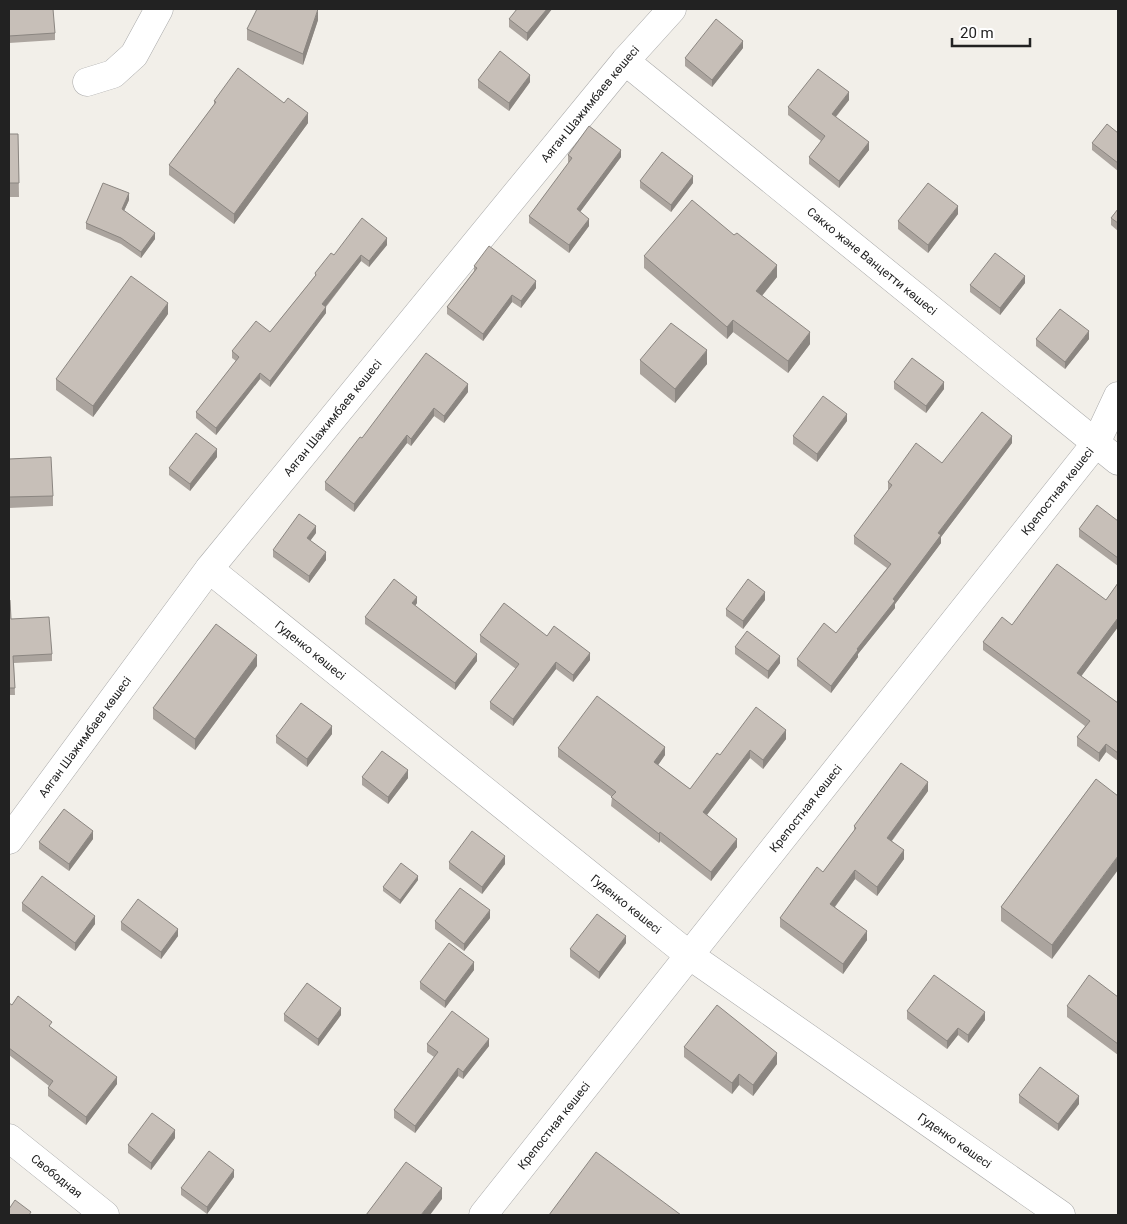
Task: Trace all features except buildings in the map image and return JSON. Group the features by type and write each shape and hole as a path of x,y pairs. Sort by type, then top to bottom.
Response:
{"street":[{"path":"87,82 113,74 134,56 159,9"},
{"name":"Аяган Шажимбаев көшесі","path":"9,840 209,569 624,61 672,9"},
{"name":"Сакко және Ванцетти көшесі","path":"624,61 1118,460"},
{"name":"Крепостная көшесі","path":"483,1215 1096,443 1118,396"},
{"name":"Гуденко көшесі","path":"209,569 689,955 1061,1215"},
{"name":"Свободная","path":"9,1138 105,1215"}]}
